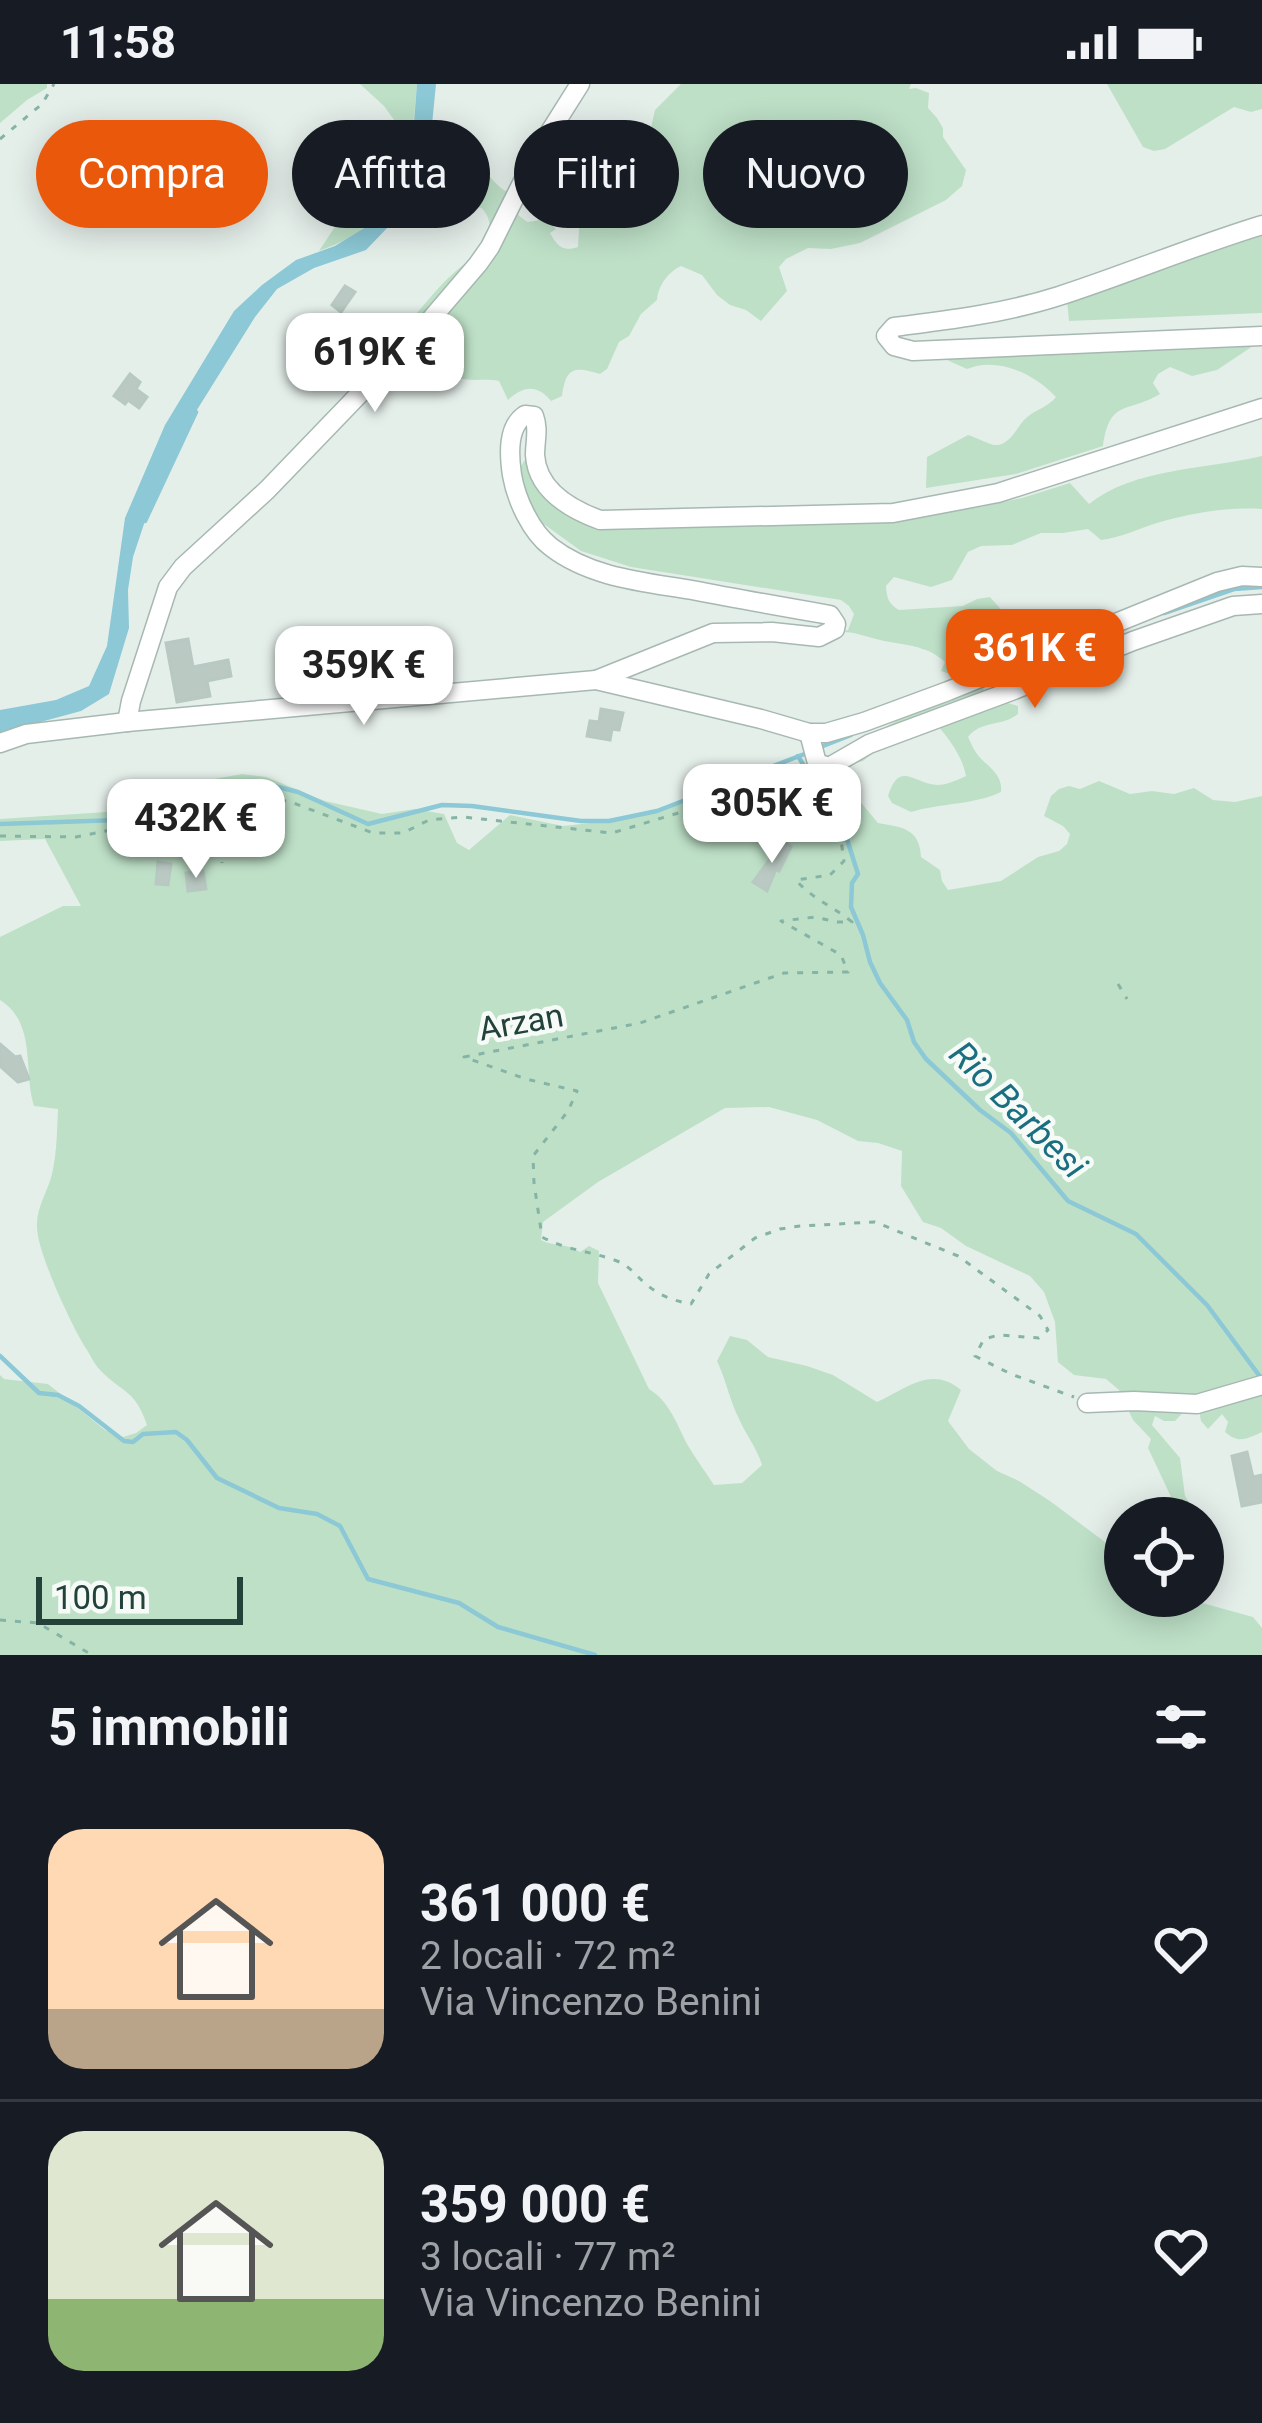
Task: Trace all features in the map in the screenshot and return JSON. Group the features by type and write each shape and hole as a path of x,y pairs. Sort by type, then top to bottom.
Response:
{"street":[{"path":"127,722 169,587 183,567 267,490 478,264 539,149 580,84"},
{"path":"1262,225 1057,297 974,317 894,327 886,337 894,346 913,351 1262,336"},
{"path":"0,742 26,734 127,722 596,680 713,633 819,637 835,629 830,615 604,574 550,546 525,513 514,485 512,441 517,420 524,415 538,422 535,459 543,481 570,509 600,520 893,513 998,493 1262,408"},
{"path":"596,680 761,719 810,737 865,722 1217,582 1262,577"},
{"path":"810,737 822,765 1133,641 1233,606 1262,604"},
{"path":"1090,1403 1196,1404 1262,1385"}],"path":[{"path":"0,139 42,104 54,84"},
{"path":"0,836 76,838 220,800 288,802 374,833 403,832 429,820 463,817 612,833 822,765"},
{"name":"Arzan","path":"822,765 844,861 830,875 796,880 852,922 815,917 781,921 841,955 848,972 784,973 640,1023 464,1057 577,1091 568,1111 533,1156 542,1237 564,1248 613,1259 650,1289 692,1304 709,1274 755,1238 780,1228 875,1222 958,1256 1040,1316 1048,1330 1039,1337 984,1339 975,1355 1090,1403"},
{"path":"220,800 222,862"},
{"path":"1118,985 1126,999"},
{"path":"2,1621 38,1623 92,1655"}],"green space":[{"path":"0,84 47,84 47,88 0,123"},
{"path":"360,84 417,84 413,120 394,120"},
{"path":"681,84 911,84 909,89 929,93 928,108 966,170 962,186 946,200 908,219 908,120 703,120 703,228 890,228 860,243 808,248 786,259 779,267 787,291 761,321 717,295 702,275 681,266 668,276 657,300 641,314 629,336 619,342 607,369 600,374 573,371 562,396 551,401 530,389 508,400 499,381 438,372 392,380 386,371 401,351 402,330 449,277 485,251 490,177 507,192 514,209 514,228 555,228 550,233 564,248 578,247 580,228 679,228 679,120 653,120 655,110"},
{"path":"1107,84 1262,84 1262,109 1251,112 1234,107 1154,151 1143,147"},
{"path":"334,228 364,228 348,238 319,251"},
{"path":"1262,229 1262,313 1069,321 1067,300"},
{"path":"1262,340 1217,370 1192,376 1170,367 1158,374 1153,383 1160,394 1115,414 1103,446 1016,474 926,488 927,457 968,435 1001,444 1056,397 1015,370 991,365 967,369 929,352"},
{"path":"527,456 533,482 587,521 873,518 980,507 1070,483 1089,504 1149,476 1262,456 1262,509 1196,514 1101,540 1088,529 1041,533 1012,545 981,546 968,552 952,580 931,587 894,577 886,586 887,594 899,610 963,606 990,597 1006,615 1035,615 1041,624 1039,633 995,660 982,686 987,697 1018,706 1018,714 968,737 997,775 1001,792 911,812 888,796 897,779 908,776 937,785 966,776 955,749 937,725 881,746 853,764 867,737 961,686 956,676 941,671 945,662 923,649 842,632 848,630 854,614 841,600 631,567 581,551 534,517 516,475"},
{"path":"814,769 833,778 878,823 913,835 921,857 940,870 948,890 1001,881 1038,857 1059,851 1070,834 1044,816 1051,796 1069,786 1080,789 1099,781 1130,794 1174,794 1194,788 1213,800 1235,802 1262,796 1262,1432 1234,1438 1225,1432 1228,1422 1222,1414 1208,1429 1190,1405 1175,1421 1155,1416 1152,1425 1180,1458 1186,1497 1171,1497 1148,1448 1151,1439 1133,1420 1119,1390 1106,1379 1074,1375 1058,1362 1055,1322 1044,1292 1030,1276 923,1222 901,1186 902,1151 858,1141 817,1120 769,1107 725,1108 598,1182 543,1222 541,1240 580,1252 589,1246 599,1251 598,1283 649,1389 667,1406 714,1485 742,1483 762,1465 717,1361 730,1336 747,1340 768,1357 833,1375 877,1402 919,1381 940,1379 961,1390 948,1421 969,1449 1104,1541 1104,1617 1224,1617 1224,1609 1253,1617 1262,1628 1262,1655 0,1655 0,1375 48,1384 105,1430 123,1437 147,1425 133,1398 100,1370 85,1347 38,1238 38,1213 55,1158 58,1109 34,1106 24,1034 12,1010 0,1000 0,937 63,906 81,906 45,839 0,841 0,819 106,812 192,783 242,774 266,777 325,801 382,814 415,809 444,814 457,843 469,850 510,815 563,826 591,823 696,800 741,777 742,784 778,781"}],"water":[{"path":"417,84 436,84 432,120 414,120"},
{"path":"364,228 387,228 366,250 314,268 277,289 195,413 150,506 133,557 129,628 109,694 81,711 0,733 0,710 56,700 89,686 107,646 125,518 165,425 234,311 296,260 335,246"}],"building":[{"path":"345,286 355,292 341,312 332,305"},
{"path":"130,374 140,382 136,389 147,397 139,408 114,396"},
{"path":"188,639 193,667 228,660 231,676 207,681 210,696 177,702 166,643"},
{"path":"601,709 623,713 619,730 612,729 610,740 587,736 590,721 599,722"},
{"path":"783,841 791,847 767,891 753,882"},
{"path":"158,862 171,864 168,885 156,884"},
{"path":"203,871 206,889 188,891 186,873"},
{"path":"0,1044 20,1056 29,1079 18,1082 0,1066"},
{"path":"1247,1452 1253,1477 1262,1475 1262,1502 1242,1506 1232,1456"}],"waterway":[{"path":"145,521 196,412"},
{"path":"1164,613 1234,589 1262,587"},
{"path":"818,748 851,735"},
{"path":"0,824 119,820 185,792 254,781 298,792 368,824 442,805 609,821 657,811 807,753"},
{"name":"Rio Barbesi","path":"798,756 845,833 858,874 852,883 851,907 870,962 926,1059 1011,1133 1068,1201 1136,1234 1207,1305 1261,1378"},
{"path":"0,1356 39,1393 58,1395 79,1406 124,1441 133,1442 143,1434 176,1432 217,1478 279,1508 317,1514 340,1526 368,1579 459,1603 498,1627 595,1655"}]}
